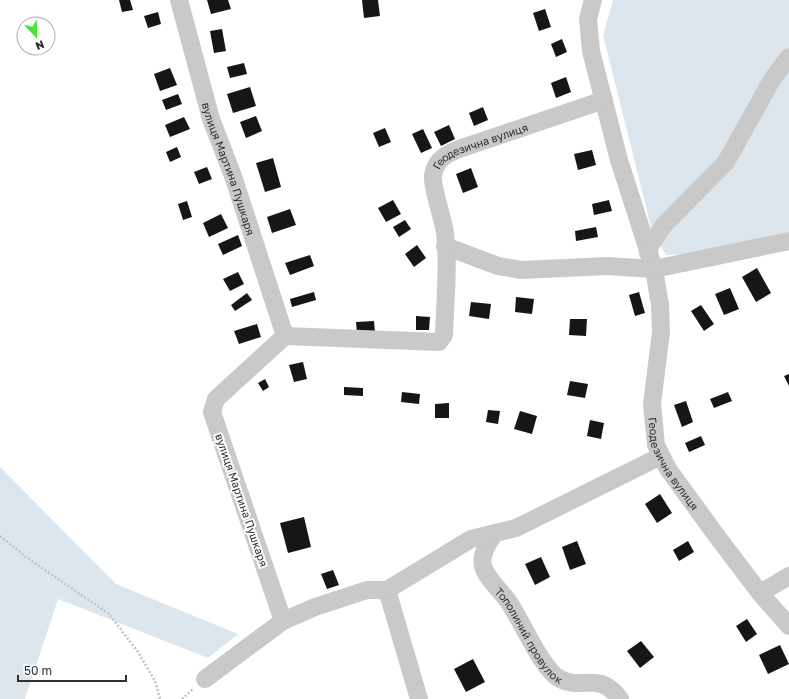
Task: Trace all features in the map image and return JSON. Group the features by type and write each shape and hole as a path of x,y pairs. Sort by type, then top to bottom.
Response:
{"street":[{"name":"вулиця Мартина Пушкаря","path":"179,0 211,120 233,176 285,336 216,398 212,412 283,621"},
{"name":"Геодезична вулиця","path":"579,0 588,19 591,51 619,160 651,261 660,305 661,332 652,404 653,431 656,445 668,469 760,593 789,626"},
{"name":"Геодезична вулиця","path":"588,19 593,0"},
{"path":"651,261 651,244 664,225 726,162 773,78 789,57"},
{"name":"Геодезична вулиця","path":"285,336 430,343 439,342 444,335 445,246 445,234 433,176 439,160 446,154 462,148 604,100"},
{"path":"445,246 498,266 522,270 607,266 789,241"},
{"path":"205,679 283,621 315,607 367,590 387,590 471,539 516,528 661,456"},
{"name":"Тополиний провулок","path":"495,533 486,547 483,556 483,566 515,610 550,671 559,679 572,683 594,682 608,687 620,699"},
{"path":"760,593 789,576"},
{"path":"387,590 419,699"}],"path":[{"path":"0,536 26,557 109,614 138,652 155,681 160,699"}],"shaded area":[{"path":"613,0 789,0 789,235 693,254 666,255 652,231 603,35"},
{"path":"0,467 116,584 238,634 208,658 58,599 25,699 0,699"}],"building":[{"path":"119,0 130,0 133,10 122,12"},
{"path":"207,0 228,0 231,9 211,14"},
{"path":"362,0 378,0 380,16 364,18"},
{"path":"545,9 551,27 539,31 533,13"},
{"path":"158,12 161,24 148,28 144,16"},
{"path":"222,29 226,51 214,53 210,31"},
{"path":"562,39 567,52 556,57 551,44"},
{"path":"244,63 247,74 230,78 227,67"},
{"path":"170,68 177,85 160,91 154,74"},
{"path":"566,77 571,92 556,98 551,83"},
{"path":"250,87 256,106 233,113 227,94"},
{"path":"178,94 182,104 166,110 162,100"},
{"path":"483,107 488,120 474,126 469,113"},
{"path":"256,116 262,131 246,138 240,122"},
{"path":"184,117 190,129 170,137 165,125"},
{"path":"449,125 455,139 441,146 434,132"},
{"path":"385,128 391,142 379,147 373,133"},
{"path":"423,129 432,148 421,153 412,134"},
{"path":"177,147 181,157 170,162 166,152"},
{"path":"592,150 596,165 578,170 574,154"},
{"path":"273,158 281,187 265,192 256,163"},
{"path":"207,167 212,179 199,184 194,172"},
{"path":"471,168 478,187 463,193 456,174"},
{"path":"393,200 401,214 386,222 378,208"},
{"path":"609,200 612,211 594,215 592,204"},
{"path":"187,201 192,217 183,220 178,204"},
{"path":"290,209 296,225 272,233 267,217"},
{"path":"221,214 228,228 209,237 203,223"},
{"path":"405,220 411,229 399,237 393,227"},
{"path":"596,227 598,237 576,241 575,231"},
{"path":"238,235 242,246 223,255 218,244"},
{"path":"417,245 426,258 414,267 405,254"},
{"path":"310,255 314,266 290,275 285,263"},
{"path":"757,268 771,293 756,302 742,277"},
{"path":"238,272 244,284 230,291 223,279"},
{"path":"730,288 739,309 724,315 715,294"},
{"path":"314,292 316,300 292,307 290,299"},
{"path":"639,292 645,313 635,316 629,295"},
{"path":"247,293 252,300 235,311 231,305"},
{"path":"516,297 534,299 532,314 515,312"},
{"path":"471,302 491,304 489,319 469,316"},
{"path":"701,305 714,324 704,331 691,311"},
{"path":"416,316 430,317 429,330 416,330"},
{"path":"570,319 587,319 586,336 569,335"},
{"path":"374,321 375,333 357,334 356,322"},
{"path":"257,324 261,337 239,344 234,331"},
{"path":"303,362 307,379 294,382 289,365"},
{"path":"789,374 789,386 784,376"},
{"path":"265,379 269,387 263,391 258,383"},
{"path":"570,381 588,384 585,398 567,395"},
{"path":"344,387 363,388 363,396 344,395"},
{"path":"402,392 420,394 419,404 401,402"},
{"path":"728,392 732,401 714,408 710,399"},
{"path":"686,401 693,422 682,427 674,405"},
{"path":"449,403 449,418 435,418 435,404"},
{"path":"488,410 500,411 498,424 486,422"},
{"path":"520,411 537,416 532,434 514,429"},
{"path":"590,420 604,423 601,439 587,436"},
{"path":"701,436 705,445 689,452 685,443"},
{"path":"660,494 672,513 657,523 645,504"},
{"path":"304,517 311,547 288,553 280,523"},
{"path":"577,541 586,564 570,570 562,547"},
{"path":"688,541 694,552 679,561 673,550"},
{"path":"541,557 550,577 535,585 525,564"},
{"path":"333,570 339,585 327,589 321,574"},
{"path":"747,619 757,634 746,642 736,626"},
{"path":"641,641 654,657 640,668 627,651"},
{"path":"780,645 789,664 768,674 759,655"},
{"path":"473,659 485,682 466,692 454,669"}]}
